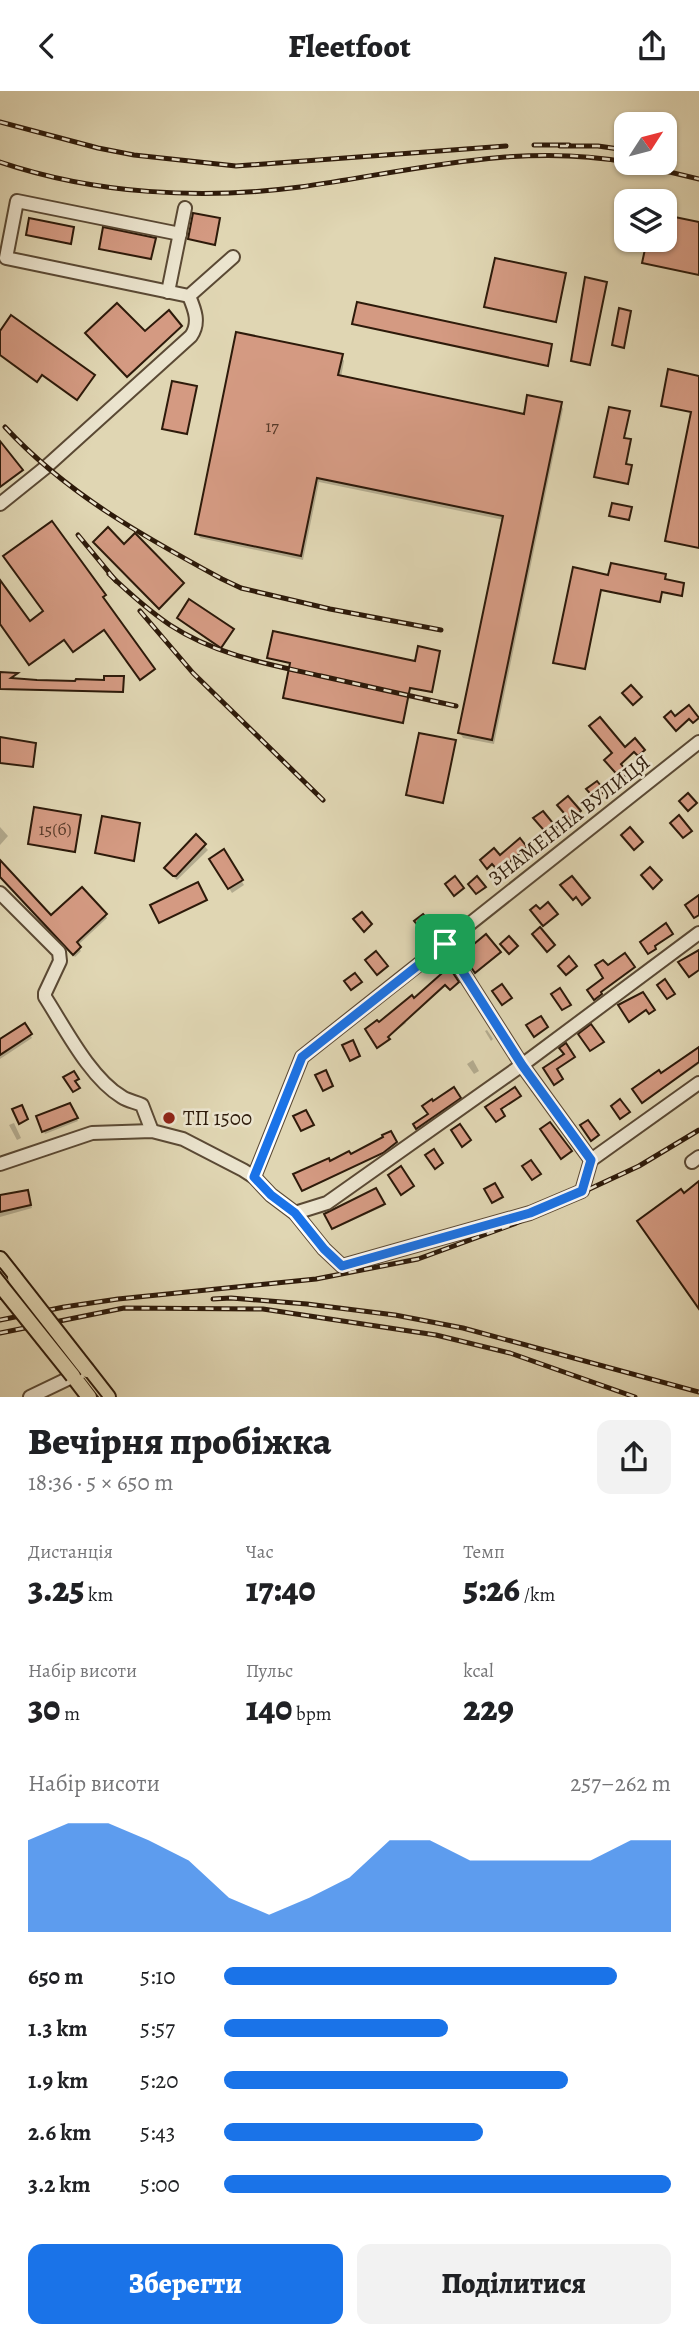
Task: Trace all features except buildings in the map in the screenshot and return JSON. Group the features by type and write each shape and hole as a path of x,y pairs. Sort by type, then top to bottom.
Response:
{"main road":[{"path":"0,1259 80,1373 89,1397"},
{"path":"1,1285 80,1373 108,1397"}],"street":[{"path":"180,234 17,201 6,258 188,296"},
{"path":"169,292 185,208"},
{"path":"188,296 233,257"},
{"path":"0,503 47,467 191,336 196,329 196,317 188,296"},
{"name":"ЗНАМЕННА ВУЛИЦЯ","path":"254,1177 302,1057 699,742"},
{"path":"0,893 59,952 60,961 45,993 48,1002 83,1056 106,1085 123,1098 142,1105 152,1131"},
{"path":"295,1213 327,1203 522,1065 699,933"},
{"path":"445,944 522,1065 591,1160"},
{"path":"0,1164 92,1133 152,1131 183,1139 254,1177 271,1195 295,1213 324,1249 342,1266 541,1208 582,1191 591,1160 699,1083"},
{"path":"30,1397 80,1373"}],"tram line":[{"path":"0,1268 102,1397"}],"railway":[{"path":"0,122 134,155 236,166 506,146"},
{"path":"534,145 569,145"},
{"path":"560,146 614,148"},
{"path":"0,162 36,173 111,187 225,193 300,187 503,157 544,155 614,161"},
{"path":"677,174 699,179"},
{"path":"5,427 54,473 107,512 163,547 241,588 330,609 441,630"},
{"path":"78,535 116,581"},
{"path":"109,574 138,601 170,625 224,651 282,667 456,706"},
{"path":"140,611 193,673 323,800"},
{"path":"0,1320 118,1299 316,1279 418,1259 514,1224 639,1166 699,1130"},
{"path":"213,1299 307,1304 395,1315 463,1328 699,1392"},
{"path":"0,1333 124,1308 263,1309 436,1335 510,1353 635,1397"}],"place":[{"name":"ТП 1500","path":"169,1118"}],"route":[{"path":"445,944 522,1065 591,1160 582,1191 530,1213 342,1266 324,1249 295,1213 271,1195 254,1177 302,1057 445,944"}]}
